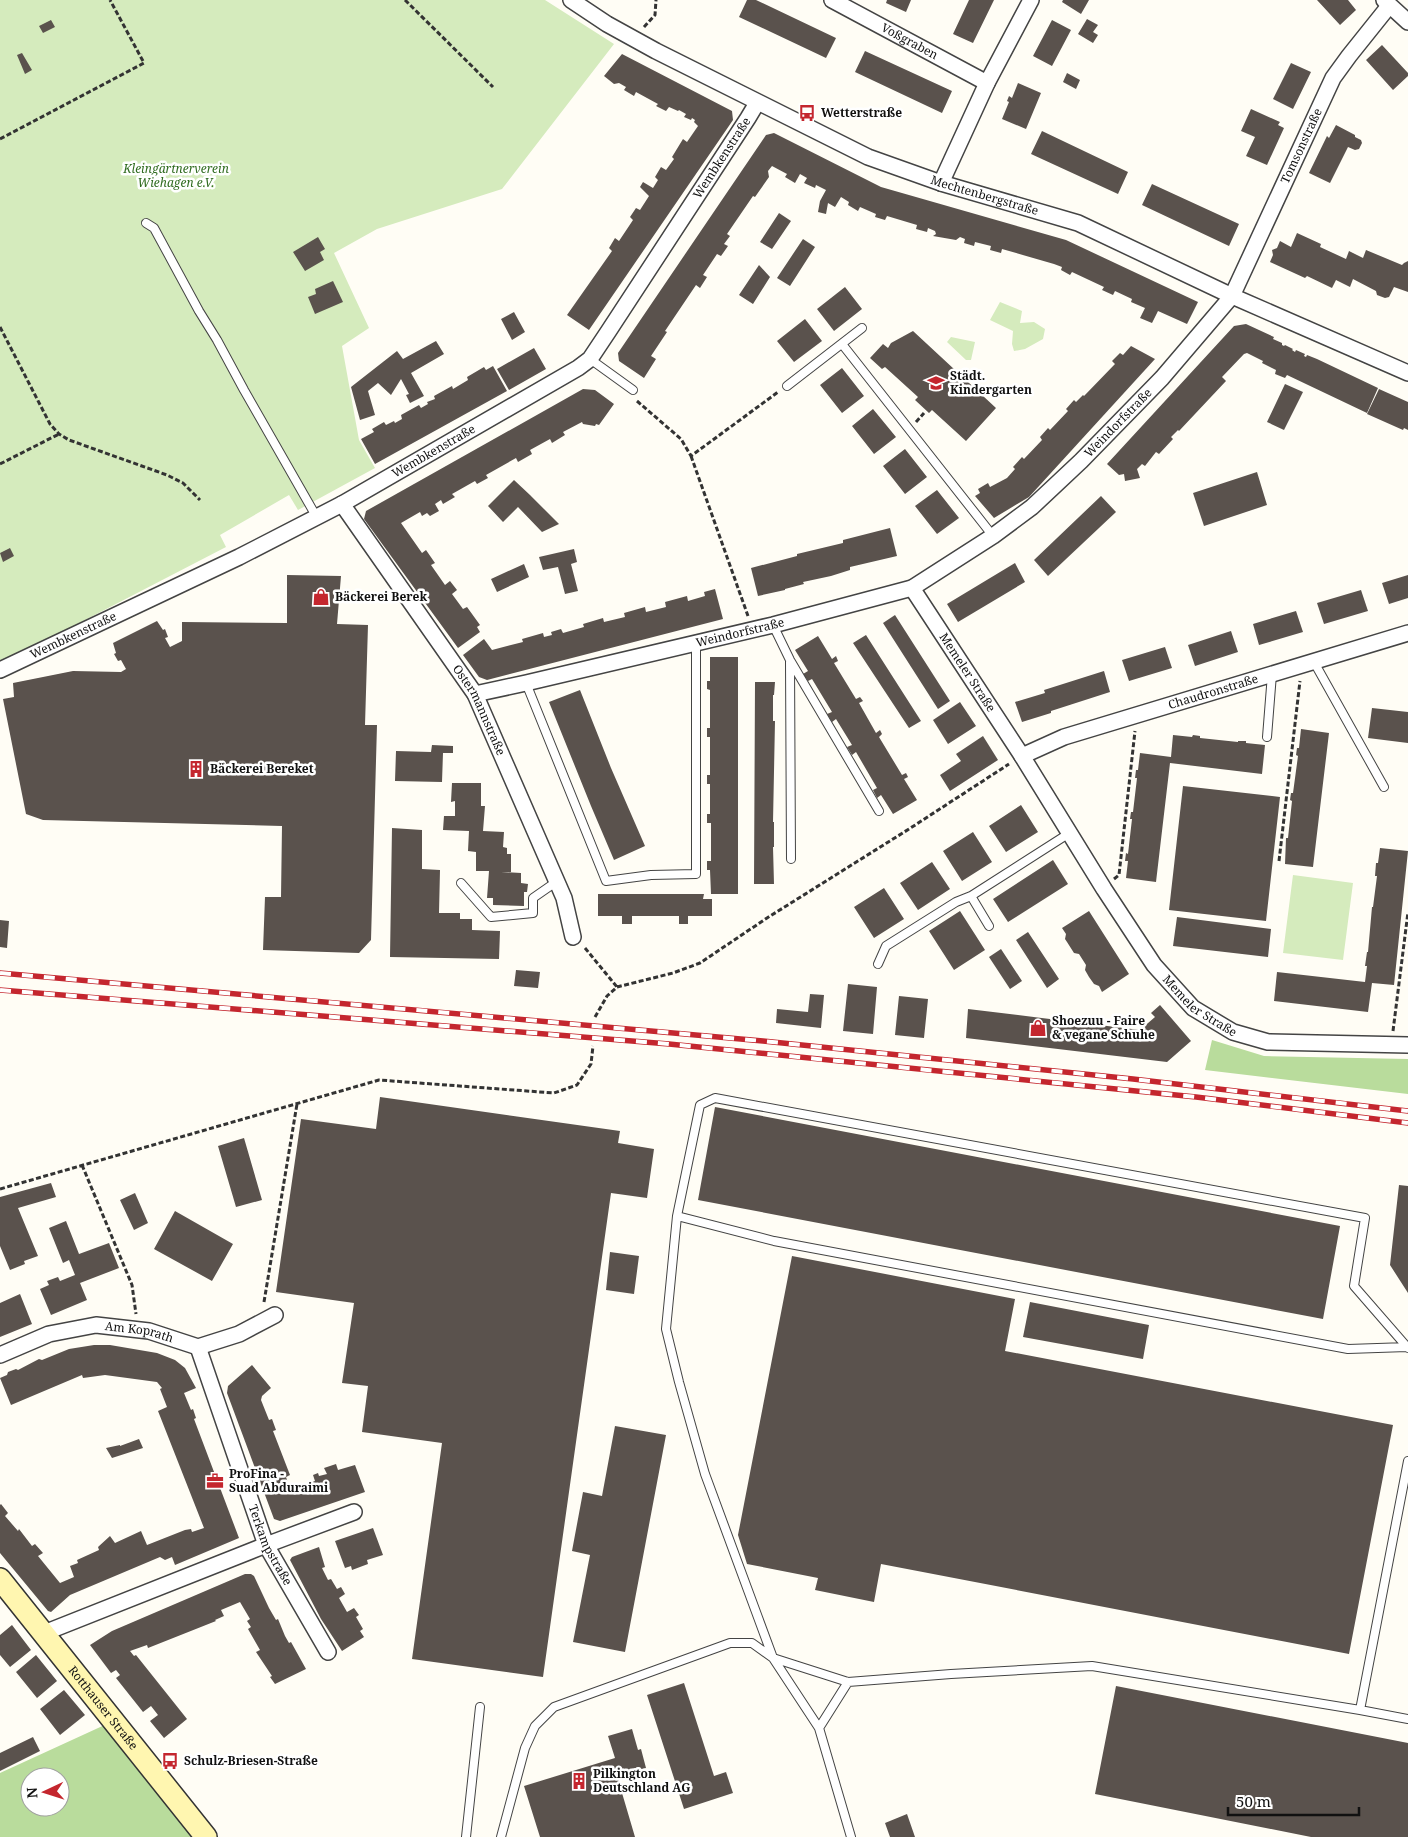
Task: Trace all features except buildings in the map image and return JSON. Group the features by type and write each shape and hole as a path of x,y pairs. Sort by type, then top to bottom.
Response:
{"main road":[{"name":"Rotthauser Straße","path":"0,1579 206,1837"}],"street":[{"name":"Mechtenbergstraße","path":"571,0 632,38 757,103 868,157 941,183 1078,223 1232,296 1408,372"},
{"name":"Voßgraben","path":"832,0 987,83"},
{"path":"941,183 987,83 1031,0"},
{"path":"1387,3 1408,22"},
{"name":"Tomsonstraße","path":"1232,296 1334,78 1387,3"},
{"name":"Wembkenstraße","path":"0,670 239,557 342,504 578,368 590,359 757,103"},
{"name":"Weindorfstraße","path":"475,694 773,625 912,588 992,536 1032,507 1081,461 1162,378 1232,296"},
{"name":"Ostermannstraße","path":"342,504 475,694 564,898 573,938"},
{"name":"Memeler Straße","path":"912,588 1022,756 1068,834 1154,964 1193,1008 1233,1032 1268,1042 1408,1045"},
{"name":"Chaudronstraße","path":"1022,756 1064,737 1408,633"},
{"path":"198,1347 239,1334 275,1315"},
{"name":"Am Koprath","path":"0,1355 49,1334 96,1325 149,1331 198,1347"},
{"name":"Terkampstraße","path":"198,1347 266,1545 328,1652"},
{"path":"44,1633 354,1512"}],"lane":[{"path":"146,223 154,228 316,516"},
{"path":"787,386 862,328"},
{"path":"842,344 992,536"},
{"path":"590,359 633,390"},
{"path":"773,625 790,660 878,811"},
{"path":"526,683 606,881 651,875 696,874 696,642"},
{"path":"790,660 791,859"},
{"path":"1308,663 1384,787"},
{"path":"1267,737 1272,674"},
{"path":"878,964 886,946 956,902 971,896 1068,834"},
{"path":"461,883 492,917 533,914 533,898 556,882"},
{"path":"971,896 989,926"},
{"path":"851,1837 819,1728 773,1658 705,1474 666,1329 677,1216 700,1105 715,1098 1365,1218 1354,1286 1407,1347"},
{"path":"677,1216 774,1241 1348,1349 1407,1347"},
{"path":"1360,1710 1408,1461"},
{"path":"500,1837 525,1748 535,1726 554,1707 730,1643 752,1643 773,1658 848,1682 1092,1666 1408,1719"},
{"path":"819,1728 848,1682"},
{"path":"466,1837 480,1707"}],"path":[{"path":"0,139 144,62 110,0"},
{"path":"406,0 493,86"},
{"path":"632,38 656,15 656,0"},
{"path":"0,328 50,424 59,434 69,440 168,475 183,483 200,500"},
{"path":"691,456 787,386"},
{"path":"633,390 636,400 681,439 691,456 753,629"},
{"path":"0,464 59,434"},
{"path":"1280,862 1308,663"},
{"path":"1104,889 1119,875 1137,715"},
{"path":"595,1017 606,996 617,987 673,973 700,963 767,918 1022,756"},
{"path":"1391,1045 1408,912"},
{"path":"573,938 590,952 617,987"},
{"path":"0,1189 379,1080 554,1093 577,1085 591,1064 593,1046"},
{"path":"261,1323 297,1103"},
{"path":"82,1165 132,1285 137,1329"}],"green space":[{"name":"Kleingärtnerverein Wiehagen e.V.","path":"0,0 545,0 614,44 502,189 377,229 334,253 369,328 342,346 359,440 375,468 298,510 289,495 220,535 226,547 0,664"},
{"path":"1000,302 1022,311 1020,323 1034,322 1045,329 1043,339 1025,349 1014,351 1012,344 1013,331 990,320"},
{"path":"951,337 975,342 971,360 966,360 947,342"},
{"path":"1293,875 1353,883 1343,960 1283,953"},
{"path":"1212,1040 1264,1056 1408,1059 1408,1094 1205,1070"},
{"path":"109,1723 200,1837 0,1837 0,1773"}],"railway":[{"path":"0,973 763,1041 1133,1079 1408,1111"},
{"path":"0,990 669,1044 1196,1097 1408,1123"}],"place":[{"name":"Wetterstraße","path":"807,113"},
{"name":"Städt. Kindergarten","path":"936,383"},
{"name":"Bäckerei Berek","path":"321,597"},
{"name":"Bäckerei Bereket","path":"196,769"},
{"name":"Shoezuu - Faire & vegane Schuhe","path":"1038,1028"},
{"name":"ProFina - Suad Abduraimi","path":"215,1481"},
{"name":"Schulz-Briesen-Straße","path":"170,1761"},
{"name":"Pilkington Deutschland AG","path":"579,1781"}]}
